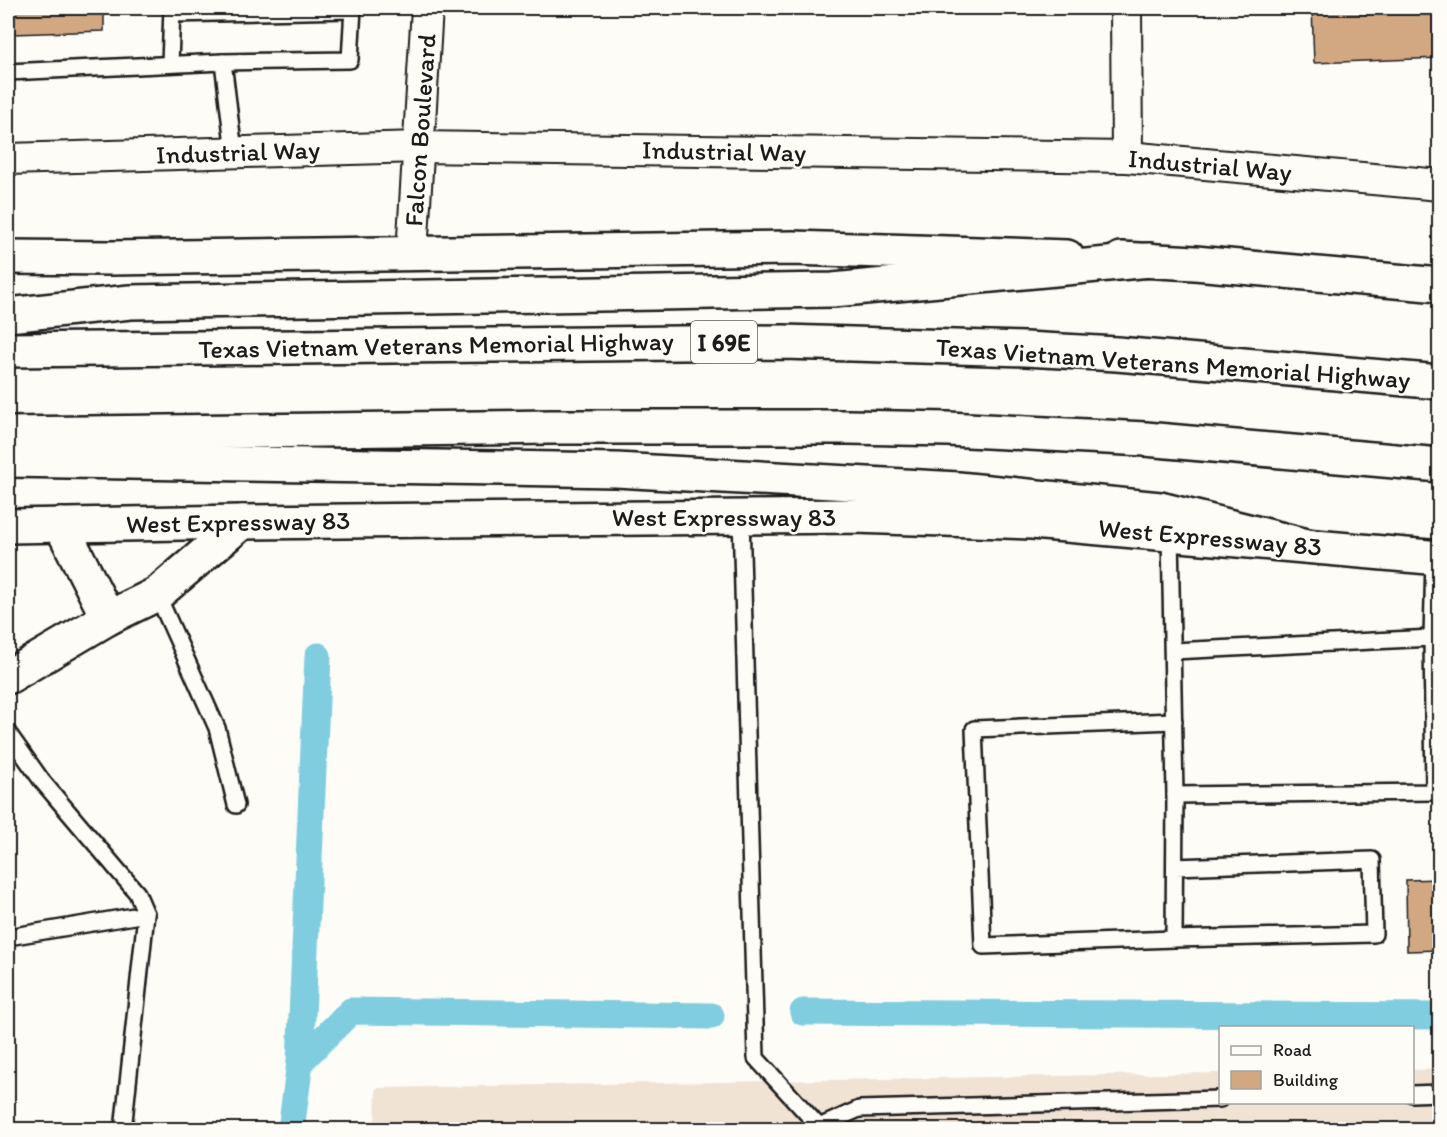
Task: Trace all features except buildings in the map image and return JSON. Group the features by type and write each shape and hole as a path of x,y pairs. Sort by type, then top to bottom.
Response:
{"main road":[{"path":"8,257 111,258 793,248 1150,260 1440,285"},
{"path":"8,315 130,302 833,290 1150,260"},
{"name":"Texas Vietnam Veterans Memorial Highway","path":"8,350 783,342 1117,354 1440,382"},
{"path":"8,434 551,427 860,427 1145,439 1440,465"},
{"path":"8,460 616,470 958,489 1160,509 1308,546"},
{"name":"West Expressway 83","path":"8,526 855,516 1032,522 1437,558"},
{"path":"8,677 108,618 157,594 242,522"},
{"path":"61,525 108,618"}],"street":[{"name":"Falcon Boulevard","path":"412,253 428,8"},
{"path":"1126,8 1127,157"},
{"name":"Industrial Way","path":"8,159 419,147 1127,157 1440,185"}],"lane":[{"path":"8,72 223,62 350,60 352,9 172,11 170,64"},
{"path":"223,62 234,152"},
{"path":"741,516 756,1058 820,1128 860,1109 1219,1099"},
{"path":"1170,534 1175,795 1174,939"},
{"path":"1175,795 1434,792 1432,638 1436,605 1437,558"},
{"path":"157,594 217,728 236,805"},
{"path":"1173,651 1432,638"},
{"path":"1174,721 975,729 983,946 1374,934 1372,860 1174,867"},
{"path":"8,733 42,781 137,893 146,914 124,1120 121,1130"},
{"path":"9,941 146,914"},
{"path":"1414,1094 1440,1093"}],"shaded area":[{"path":"1439,1069 1439,1129 375,1130 376,1088 1219,1073 1219,1104 1414,1104 1414,1070"}],"waterway":[{"path":"291,1130 300,1062 318,656"},
{"path":"300,1062 351,1011 711,1016"},
{"path":"803,1012 1440,1016"}]}
